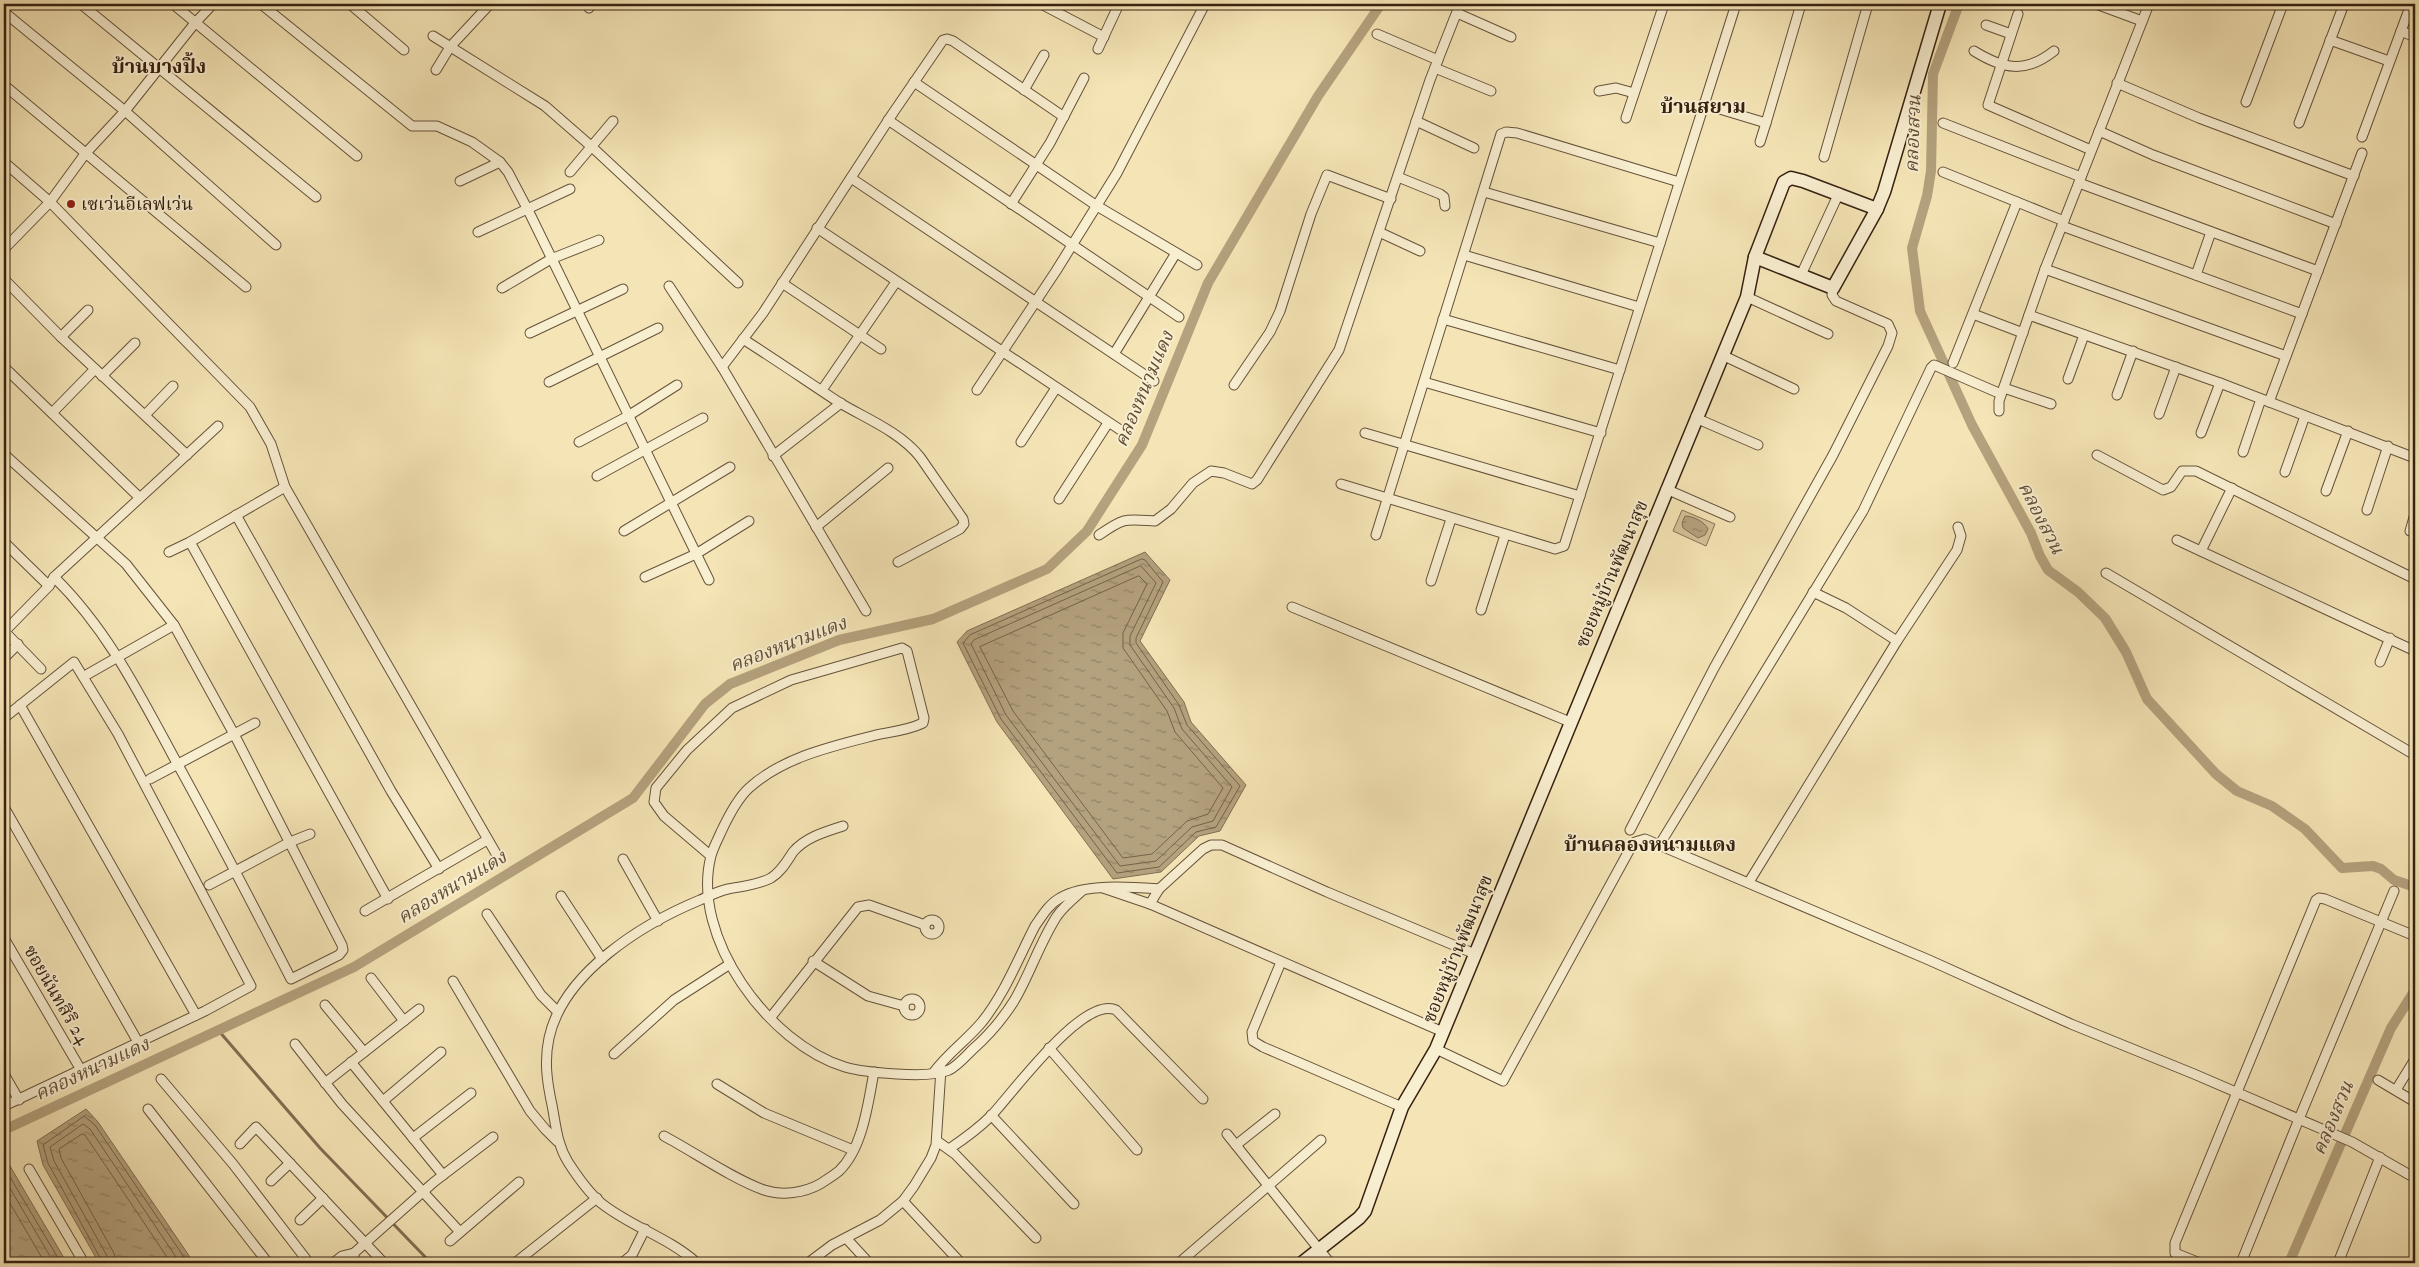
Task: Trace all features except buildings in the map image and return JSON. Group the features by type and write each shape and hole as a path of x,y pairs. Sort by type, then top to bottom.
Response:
{"street":[{"path":"81,4 316,197"},
{"path":"173,4 357,156"},
{"path":"4,249 50,202 85,154 125,110 195,22 212,4"},
{"path":"261,4 412,126 438,126 472,142 500,162 508,172 709,580"},
{"path":"350,4 404,50"},
{"path":"436,70 450,47 490,4"},
{"path":"1041,4 1104,37"},
{"path":"1098,49 1119,4"},
{"path":"977,390 1097,206 1144,125 1205,4"},
{"path":"1099,535 1115,524 1129,519 1155,521 1171,509 1193,483 1211,471 1254,484 1334,361 1436,64 1460,4"},
{"path":"1626,118 1664,4"},
{"path":"1341,484 1450,519 1556,549 1560,549 1566,542 1736,4"},
{"path":"1760,142 1801,4"},
{"path":"1824,157 1868,4"},
{"path":"1630,830 1714,668 1833,455 1888,346 1892,333 1888,324 1836,301 1832,295 1833,288 1877,209 1940,4"},
{"path":"2096,4 2142,21"},
{"path":"1999,411 1998,404 2045,269 2149,4"},
{"path":"2246,102 2283,4"},
{"path":"2299,123 2344,4"},
{"path":"2362,137 2412,4"},
{"path":"4,12 125,110 276,245"},
{"path":"1457,13 1511,37"},
{"path":"2018,14 1988,103 1989,107 2091,150"},
{"path":"1986,25 2011,34"},
{"path":"2401,31 2415,37"},
{"path":"1376,34 1491,91"},
{"path":"433,36 545,106 592,147 738,283"},
{"path":"722,367 763,313 938,44 947,38 1064,118"},
{"path":"2330,40 2390,62"},
{"path":"1974,51 2000,66 2041,62 2054,51"},
{"path":"1024,90 1044,55"},
{"path":"1011,204 1064,118 1084,78"},
{"path":"914,82 1097,206 1197,265"},
{"path":"2117,83 2199,118 2354,176"},
{"path":"4,85 246,287"},
{"path":"1599,91 1616,88 1634,93"},
{"path":"1704,104 1766,123"},
{"path":"888,120 1179,317"},
{"path":"570,172 613,121"},
{"path":"1416,121 1474,148"},
{"path":"1943,123 2211,232 2318,271"},
{"path":"1376,535 1503,132 1510,131 1679,182"},
{"path":"2099,131 2153,155 2336,224"},
{"path":"2243,452 2286,356 2362,153"},
{"path":"4,162 50,202 250,407 260,421 271,444 285,487 498,857"},
{"path":"460,181 500,162"},
{"path":"1943,172 2063,223 2302,314"},
{"path":"1234,385 1278,316 1311,214 1327,176 1391,199"},
{"path":"1398,177 1440,194 1444,197 1445,206"},
{"path":"851,178 1154,381"},
{"name":"ซอยหมู่บ้านพัฒนาสุข","path":"1302,1263 1359,1218 1365,1211 1402,1107 1436,1049 1723,356 1747,297 1755,257 1784,182 1791,178 1799,180 1839,193 1877,209"},
{"path":"478,232 570,189"},
{"path":"1484,192 1660,243"},
{"path":"1801,275 1839,193"},
{"path":"1953,363 2017,202"},
{"path":"817,228 1125,434"},
{"path":"1379,232 1420,251"},
{"path":"2196,275 2211,232"},
{"path":"502,288 551,259 599,240"},
{"path":"1114,354 1151,297 1176,253"},
{"path":"1464,255 1639,307"},
{"path":"1755,257 1833,288"},
{"path":"2045,269 2286,356"},
{"path":"4,279 61,337 187,455"},
{"path":"822,390 896,282"},
{"path":"782,283 881,349"},
{"path":"669,286 722,367 866,612"},
{"path":"530,333 623,289"},
{"path":"1747,297 1828,334"},
{"path":"61,337 88,310"},
{"path":"1973,314 2023,333"},
{"path":"2029,315 2220,383 2388,446 2415,458"},
{"path":"1443,319 1620,370"},
{"path":"549,382 658,328"},
{"path":"2068,379 2084,335"},
{"path":"744,339 912,447 964,522 963,527 960,529 898,562"},
{"path":"52,413 134,343"},
{"path":"2117,395 2133,351"},
{"path":"1723,356 1794,389"},
{"path":"1660,844 1863,511 1929,370 1934,365 1963,378 2051,404"},
{"path":"4,367 139,498"},
{"path":"2159,414 2176,367"},
{"path":"1424,382 1600,433"},
{"path":"2201,433 2220,383"},
{"path":"579,442 628,416 677,385"},
{"path":"145,416 173,386"},
{"path":"1021,442 1056,388"},
{"path":"773,456 841,403"},
{"path":"2285,472 2305,416"},
{"path":"597,476 703,418"},
{"path":"1697,418 1758,445"},
{"path":"1058,499 1108,423"},
{"path":"42,669 4,632 49,586 54,577 218,426"},
{"path":"2326,491 2348,431"},
{"path":"1364,433 1580,496"},
{"path":"2367,510 2388,446"},
{"path":"2097,455 2160,490 2169,489 2182,471 2190,469 2415,579"},
{"path":"5,458 126,564 174,625 234,734 342,945 343,950 340,955 290,979 236,871 118,656 82,606 54,577"},
{"path":"624,531 730,468"},
{"path":"816,527 888,468"},
{"path":"169,552 190,542 285,487"},
{"path":"2201,551 2232,488"},
{"path":"1666,490 1730,517"},
{"path":"2410,531 2415,514"},
{"path":"236,515 391,791 439,869"},
{"path":"1431,581 1450,519"},
{"path":"645,577 696,554 749,521"},
{"path":"1749,882 1897,641 1957,550 1961,536 1958,527"},
{"path":"1481,610 1506,535"},
{"path":"2177,540 2415,651"},
{"path":"4,542 49,586"},
{"path":"190,542 388,899"},
{"path":"2106,573 2415,755"},
{"path":"1812,592 1846,608 1897,641"},
{"path":"1292,607 1570,722"},
{"path":"88,674 174,625"},
{"path":"2380,662 2390,638"},
{"path":"4,658 18,644"},
{"path":"711,856 664,816 654,802 656,788 687,750 732,708 753,697 791,680 897,648 905,649 924,718 922,723 811,754 777,768 747,789 729,816 711,856 709,897 717,933 730,964 745,988 771,1018 796,1042 845,1067 874,1072 908,1074 951,1069 974,1049 1005,1015 1058,915 1082,891"},
{"path":"4,718 74,662 118,734 252,986 196,1015 4,1106"},
{"path":"20,705 196,1015"},
{"path":"150,779 255,723"},
{"path":"4,807 138,1042"},
{"path":"697,1263 665,1239 621,1217 596,1198 568,1162 557,1141 546,1078 546,1055 549,1037 558,1012 583,978 602,959 626,940 658,921 720,892 747,887 771,878 801,844 823,832 842,826"},
{"path":"209,885 290,842 310,834"},
{"path":"1436,1049 1503,1082 1631,846 1635,842 1645,839 1749,882 2071,1024 2352,1142 2415,1178"},
{"path":"365,911 487,840"},
{"path":"1150,904 1159,888 1203,849 1211,845 1222,845 1327,892 1475,954"},
{"path":"622,859 658,921"},
{"path":"808,1263 823,1250 880,1220 903,1201 931,1158 937,1141 936,1070 973,1032 995,1004 1043,915 1060,898 1070,893 1117,886 1159,888"},
{"path":"1103,888 1150,904 1443,1032"},
{"path":"2241,1263 2394,891"},
{"path":"561,896 602,959"},
{"path":"2200,1263 2175,1253 2175,1243 2316,900 2325,899 2415,936"},
{"path":"771,1018 852,912 862,905 869,905 925,925"},
{"path":"486,914 541,995 558,1012"},
{"name":"ซอยนันทสิริ 24","path":"4,938 81,1070"},
{"path":"813,962 868,996 904,1006"},
{"path":"1281,962 1252,1032 1253,1041 1402,1107"},
{"path":"614,1054 674,1000 730,964"},
{"path":"371,978 404,1021"},
{"path":"453,981 530,1111 544,1129 557,1141"},
{"path":"325,1005 364,1052"},
{"path":"949,1149 970,1135 991,1115 1049,1048 1081,1021 1105,1008 1111,1007 1116,1010 1150,1042 1203,1099"},
{"path":"325,1083 419,1009"},
{"path":"295,1044 342,1104 460,1232"},
{"path":"1049,1048 1137,1150"},
{"path":"383,1101 441,1052"},
{"path":"2396,1090 2415,1059"},
{"path":"351,1062 443,1176"},
{"path":"664,1136 752,1184 774,1192 788,1193 813,1188 839,1171 853,1150 866,1115 874,1072"},
{"path":"4,1074 19,1100"},
{"path":"161,1078 233,1164 309,1263"},
{"path":"2378,1080 2415,1102"},
{"path":"717,1084 764,1114 853,1150"},
{"path":"413,1138 471,1093"},
{"path":"148,1109 268,1263"},
{"path":"1236,1145 1275,1114"},
{"path":"991,1115 1074,1204"},
{"path":"240,1144 256,1126 381,1260"},
{"path":"1228,1134 1330,1263"},
{"path":"333,1263 342,1256 354,1253 423,1192 493,1137"},
{"path":"1179,1263 1321,1140"},
{"path":"937,1141 949,1149 1036,1238"},
{"path":"2338,1263 2380,1157"},
{"path":"271,1181 290,1163"},
{"path":"29,1169 84,1263"},
{"path":"450,1241 519,1182"},
{"path":"300,1220 323,1198"},
{"path":"515,1263 596,1198"},
{"path":"903,1201 960,1262"},
{"path":"622,1263 632,1254 640,1242 645,1229"},
{"path":"846,1238 869,1263"},
{"path":"354,1253 354,1263"}],"shaded area":[{"path":"1682,510 1715,524 1706,546 1673,531"}],"water":[{"path":"1685,516 1702,522 1708,529 1705,535 1698,538 1683,528 1682,523"},
{"path":"1145,552 1170,580 1140,641 1184,702 1191,722 1246,785 1220,831 1199,836 1161,872 1113,879 997,722 957,642 967,631"},
{"path":"86,1109 98,1122 194,1263 99,1263 43,1165 37,1141"},
{"path":"7,1161 67,1263 4,1263 4,1163"}],"waterway":[{"name":"คลองหนามแดง","path":"4,1130 354,967 633,798 705,704 730,684 839,640 933,619 1047,569 1087,531 1142,445 1208,283 1318,96 1381,4"},
{"name":"คลองสวน","path":"1959,4 1933,74 1931,171 1927,196 1912,248 1920,311 1972,425 2031,533 2048,570 2078,592 2105,618 2126,652 2147,699 2216,774 2237,791 2272,806 2305,829 2342,868 2373,866 2381,869 2394,880 2415,887"},
{"name":"คลองสวน","path":"2289,1263 2391,1028 2415,990"},
{"path":"218,1030 320,1148 431,1263"}],"place":[{"name":"เซเว่นอีเลฟเว่น","path":"71,204"}],"district":[{"name":"บ้านบางปิ้ง","path":"159,66"},
{"name":"บ้านสยาม","path":"1703,106"},
{"name":"บ้านคลองหนามแดง","path":"1650,844"}]}
